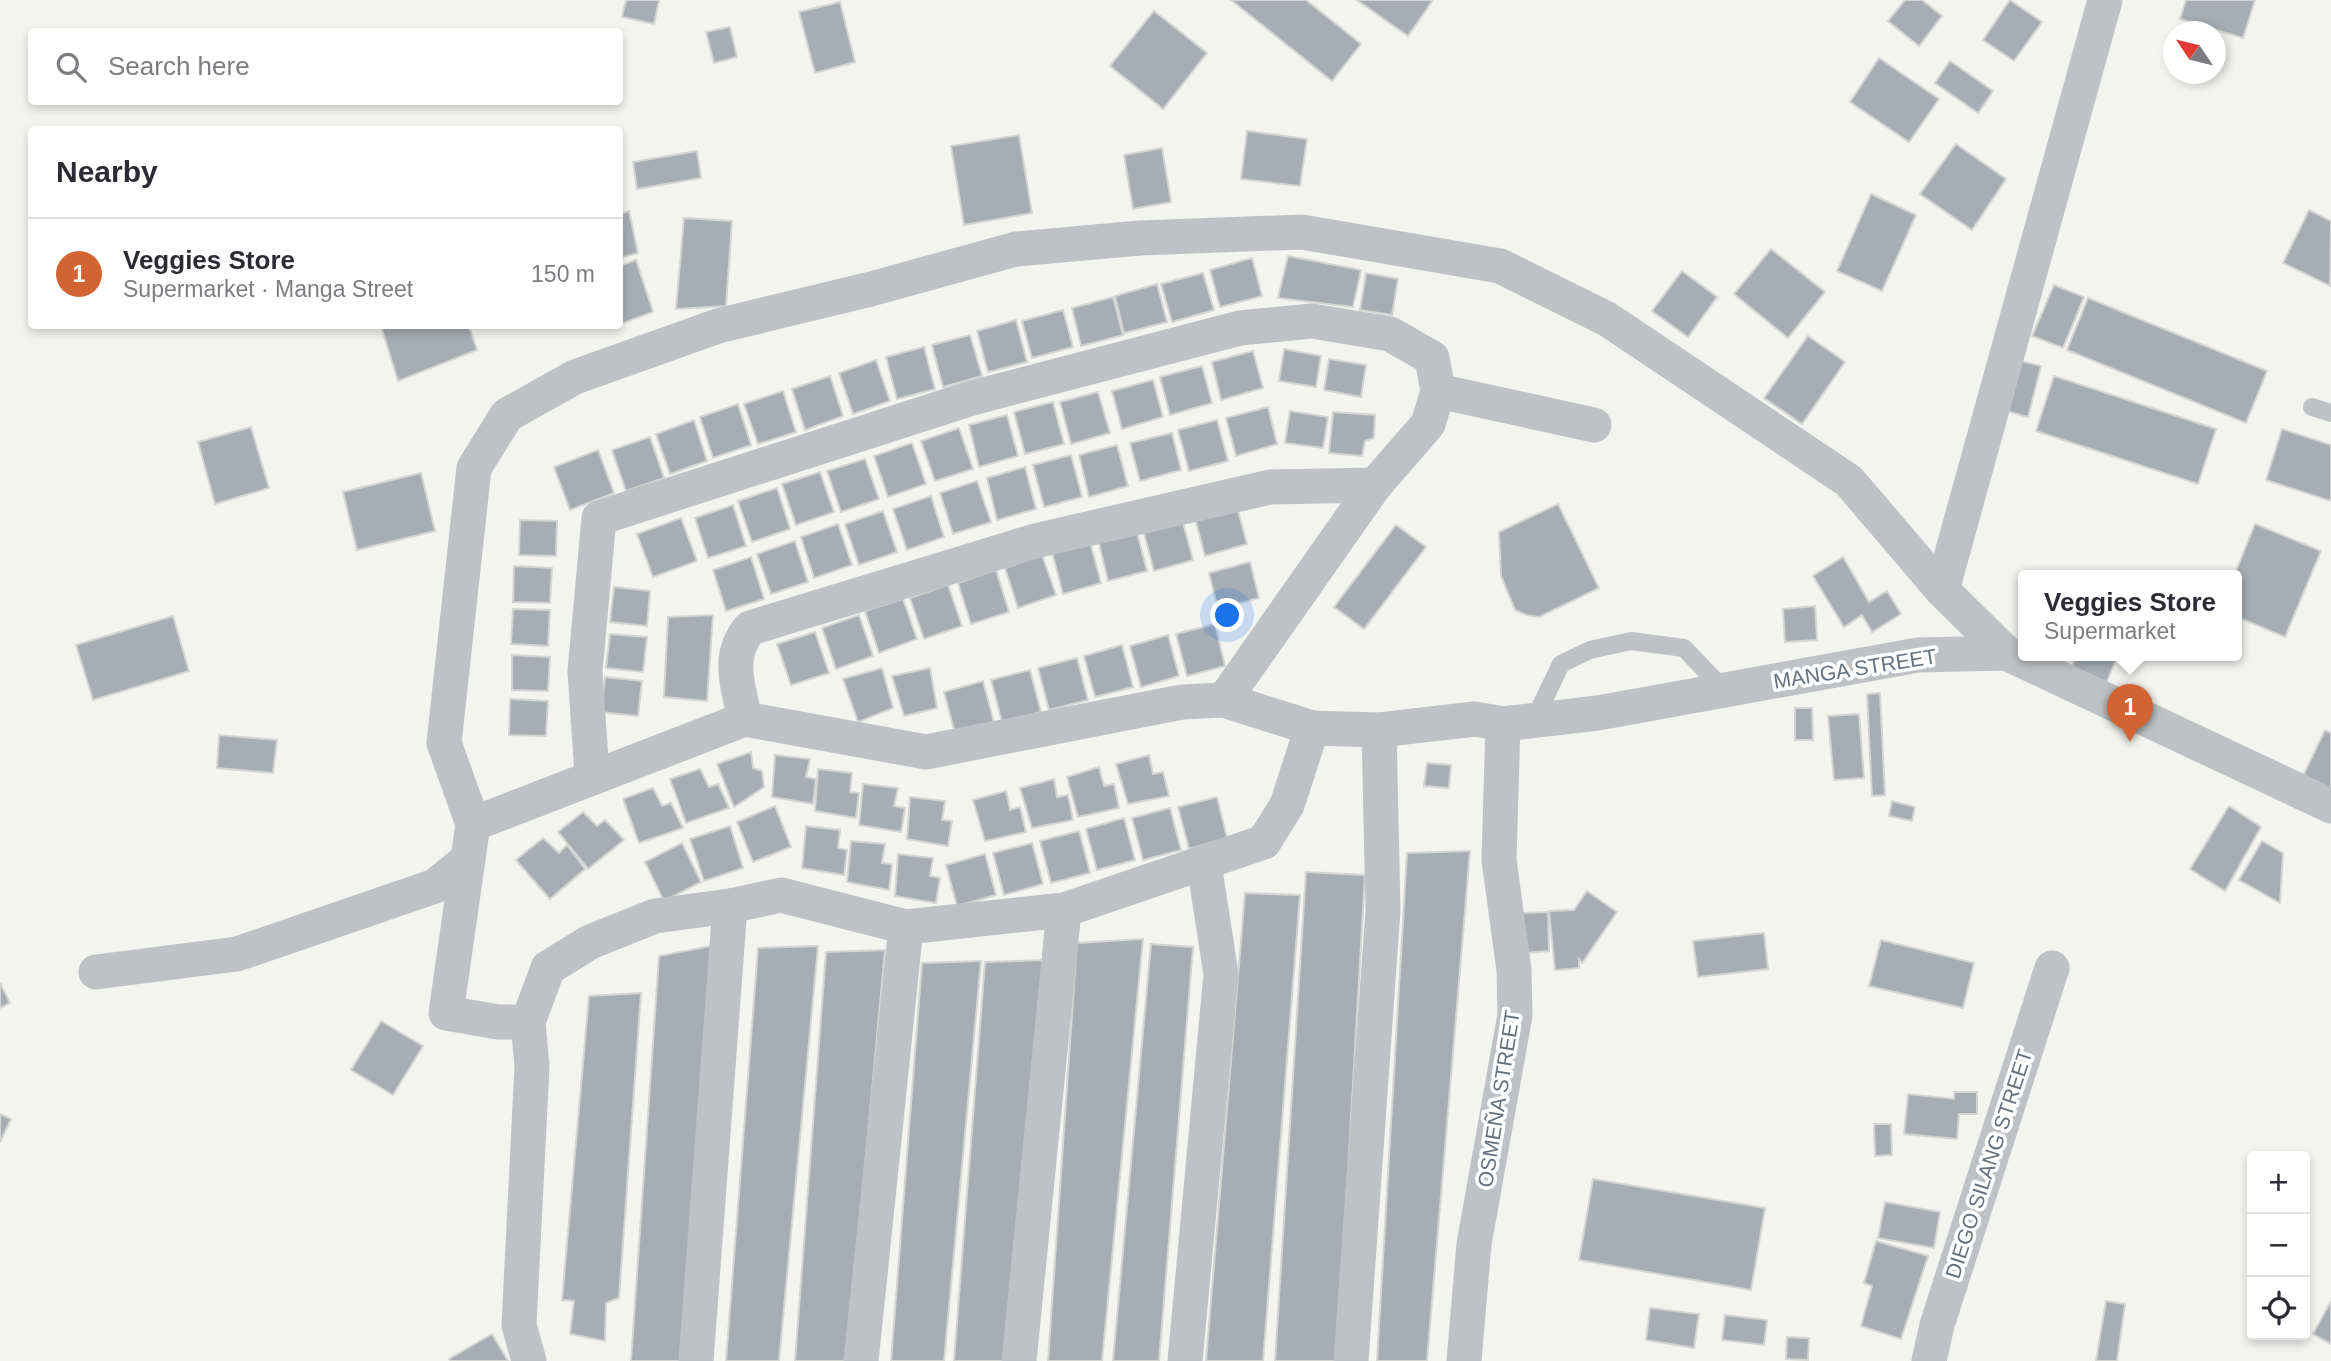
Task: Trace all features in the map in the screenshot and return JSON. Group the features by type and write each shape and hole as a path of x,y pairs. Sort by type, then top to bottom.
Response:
{"street":[{"path":"1942,590 2105,0"},
{"path":"528,1022 498,1021 446,1013 473,824 444,743 474,468 507,415 575,377 718,326 872,289 1016,249 1140,237 1302,232 1500,266 1607,319 1849,481 1942,590 2006,653"},
{"path":"473,824 592,775 745,719 926,752 1182,702 1224,700 1375,485 1428,424 1438,391 1432,358 1390,334 1312,321 1240,328 972,398 599,518 585,671 592,775"},
{"path":"1438,391 1594,425"},
{"path":"745,719 736,657 737,643 750,628 1035,541 1270,487 1375,485"},
{"name":"MANGA STREET","path":"1224,700 1312,729 1379,730 1475,719 1519,722 1598,712 1918,655 2006,653 2018,659"},
{"name":"MANGA STREET","path":"2023,661 2331,806"},
{"name":"OSMEÑA STREET","path":"1464,1361 1474,1244 1515,1015 1514,970 1499,860 1503,795 1519,722"},
{"path":"529,1361 519,1325 532,1066 528,1022 548,968 590,942 654,916 730,906 781,895 906,927 1064,910 1264,842 1287,805 1312,729"},
{"path":"1351,1361 1383,910 1379,730"},
{"path":"96,972 237,954 435,886 467,860"},
{"path":"1185,1361 1221,974 1204,864"},
{"path":"696,1361 730,906"},
{"path":"1019,1361 1064,910"},
{"path":"861,1361 906,927"},
{"name":"DIEGO SILANG STREET","path":"1929,1361 1941,1312 2052,968"}],"lane":[{"path":"2312,407 2331,412"},
{"path":"1519,722 1561,664 1590,650 1631,641 1684,648 1724,690"}],"building":[{"path":"626,0 659,0 654,24 622,17"},
{"path":"1231,0 1306,0 1361,44 1332,81"},
{"path":"1357,0 1433,0 1408,36"},
{"path":"1905,0 1922,0 1942,16 1919,46 1888,21"},
{"path":"2010,0 2042,22 2014,61 1983,40"},
{"path":"2186,0 2255,0 2243,38 2226,33 2226,21 2180,19"},
{"path":"840,2 855,62 815,73 799,12"},
{"path":"1154,11 1207,53 1163,109 1110,66"},
{"path":"730,27 737,57 714,63 706,32"},
{"path":"1879,58 1939,99 1909,142 1850,102"},
{"path":"1950,61 1993,91 1978,113 1935,83"},
{"path":"1247,131 1307,139 1300,186 1241,179"},
{"path":"1019,135 1032,213 964,225 951,146"},
{"path":"1956,144 2006,179 1972,230 1920,194"},
{"path":"1162,148 1171,202 1133,209 1124,155"},
{"path":"697,151 701,178 637,189 633,162"},
{"path":"1871,194 1916,215 1882,291 1837,271"},
{"path":"2309,210 2331,221 2330,286 2283,263"},
{"path":"629,211 638,253 623,257 623,213"},
{"path":"684,218 732,221 726,306 676,309"},
{"path":"1771,249 1825,292 1788,338 1734,294"},
{"path":"1288,256 1361,270 1353,307 1278,298"},
{"path":"1252,258 1262,296 1220,307 1210,270"},
{"path":"636,260 653,312 623,323 623,265"},
{"path":"1682,271 1717,297 1688,337 1652,311"},
{"path":"1203,273 1214,310 1172,322 1161,284"},
{"path":"1366,273 1398,279 1392,315 1360,310"},
{"path":"1157,284 1167,322 1124,333 1115,296"},
{"path":"2054,285 2084,297 2063,348 2032,336"},
{"path":"1113,297 1123,335 1081,346 1072,308"},
{"path":"2088,298 2267,371 2246,423 2067,350"},
{"path":"1063,310 1073,347 1032,358 1022,321"},
{"path":"1016,320 1027,362 988,372 977,331"},
{"path":"382,329 470,329 477,350 398,381"},
{"path":"970,335 982,376 943,387 932,345"},
{"path":"1808,336 1845,362 1802,424 1764,398"},
{"path":"924,347 935,389 897,399 886,357"},
{"path":"1284,349 1321,356 1316,387 1279,381"},
{"path":"1253,351 1263,388 1221,400 1212,362"},
{"path":"1329,359 1366,365 1361,397 1324,390"},
{"path":"2012,359 2041,366 2028,417 1999,409"},
{"path":"876,360 890,401 853,414 839,373"},
{"path":"1202,366 1212,403 1170,415 1160,377"},
{"path":"830,376 843,416 805,430 792,389"},
{"path":"2054,376 2216,429 2198,484 2036,431"},
{"path":"1153,380 1163,417 1122,429 1112,391"},
{"path":"783,391 796,432 758,444 744,404"},
{"path":"1098,392 1110,433 1071,444 1060,402"},
{"path":"1053,402 1064,444 1025,454 1014,412"},
{"path":"738,404 751,445 713,458 700,417"},
{"path":"1268,407 1277,444 1236,456 1226,418"},
{"path":"1290,411 1328,417 1323,448 1285,443"},
{"path":"1333,412 1375,415 1374,438 1365,441 1362,456 1329,453"},
{"path":"1007,415 1018,456 979,467 969,425"},
{"path":"694,420 707,461 670,474 656,434"},
{"path":"1217,420 1228,461 1189,471 1178,430"},
{"path":"251,427 269,488 215,504 198,442"},
{"path":"959,428 973,469 935,481 921,441"},
{"path":"2282,429 2331,445 2331,501 2266,480"},
{"path":"1172,433 1181,470 1140,481 1130,443"},
{"path":"650,437 664,478 626,491 612,450"},
{"path":"912,443 926,484 888,497 874,456"},
{"path":"1117,445 1128,486 1089,497 1079,455"},
{"path":"598,450 614,493 570,510 554,467"},
{"path":"1071,455 1082,497 1044,507 1033,465"},
{"path":"865,459 879,499 841,512 827,471"},
{"path":"1025,467 1036,509 997,520 987,478"},
{"path":"820,472 834,512 796,525 782,484"},
{"path":"421,473 435,531 357,550 343,492"},
{"path":"977,481 991,522 953,534 940,493"},
{"path":"777,488 790,529 752,542 738,501"},
{"path":"931,496 944,537 907,550 893,509"},
{"path":"1558,504 1599,588 1539,617 1527,615 1515,610 1501,576 1499,532"},
{"path":"733,505 746,546 708,558 695,518"},
{"path":"1237,507 1247,544 1205,556 1195,518"},
{"path":"883,511 897,552 859,565 845,524"},
{"path":"681,518 697,561 653,577 637,534"},
{"path":"1182,519 1193,560 1154,571 1143,529"},
{"path":"520,520 557,521 556,556 519,555"},
{"path":"838,524 852,565 814,578 801,537"},
{"path":"2255,524 2321,551 2285,637 2242,619 2242,570 2236,570"},
{"path":"1396,525 1426,547 1364,629 1334,607"},
{"path":"1136,529 1147,571 1108,581 1098,539"},
{"path":"795,541 808,582 771,594 757,554"},
{"path":"1090,542 1101,583 1063,594 1052,552"},
{"path":"1042,555 1056,595 1018,608 1005,568"},
{"path":"751,557 764,599 726,611 713,570"},
{"path":"1843,557 1869,602 1887,591 1901,614 1872,632 1862,615 1844,627 1813,576"},
{"path":"1250,562 1259,598 1218,609 1209,573"},
{"path":"514,566 552,568 550,603 513,602"},
{"path":"996,570 1009,612 971,624 958,583"},
{"path":"948,585 962,626 924,639 910,598"},
{"path":"614,587 650,591 647,626 610,622"},
{"path":"903,599 917,639 879,653 865,611"},
{"path":"1815,606 1817,640 1785,642 1783,609"},
{"path":"513,609 550,610 548,646 511,644"},
{"path":"713,615 707,701 664,697 668,617"},
{"path":"859,615 873,656 836,669 822,628"},
{"path":"173,616 189,671 93,700 76,645"},
{"path":"1215,624 1225,666 1187,676 1176,634"},
{"path":"815,632 829,673 791,685 777,644"},
{"path":"610,634 647,637 643,672 606,668"},
{"path":"1168,635 1179,676 1141,687 1130,646"},
{"path":"1122,645 1133,687 1095,697 1084,656"},
{"path":"512,655 550,657 548,691 512,690"},
{"path":"1077,658 1088,700 1049,710 1038,668"},
{"path":"2074,661 2115,661 2106,684 2071,669"},
{"path":"882,668 893,708 858,722 843,679"},
{"path":"930,668 937,708 904,716 892,676"},
{"path":"1030,670 1041,712 1002,722 991,680"},
{"path":"605,677 642,681 638,716 601,712"},
{"path":"983,681 994,723 955,733 944,692"},
{"path":"1880,693 1885,795 1872,796 1867,694"},
{"path":"510,699 548,701 546,736 509,735"},
{"path":"1795,708 1812,708 1813,740 1795,740"},
{"path":"1859,714 1864,778 1834,780 1828,716"},
{"path":"2325,730 2331,733 2331,789 2303,776"},
{"path":"219,735 277,740 273,773 217,768"},
{"path":"751,752 753,768 762,771 764,787 734,807 717,764"},
{"path":"775,755 810,759 806,777 816,779 813,804 772,797"},
{"path":"1149,755 1153,774 1163,772 1169,796 1128,804 1116,764"},
{"path":"1427,763 1451,765 1449,788 1424,786"},
{"path":"1099,767 1104,786 1114,784 1119,808 1078,817 1067,777"},
{"path":"700,769 709,787 718,784 729,808 686,823 670,779"},
{"path":"818,769 852,773 850,792 859,793 856,818 815,811"},
{"path":"1054,779 1057,797 1068,795 1073,820 1032,828 1020,788"},
{"path":"863,784 898,788 894,806 905,808 901,832 859,825"},
{"path":"653,788 662,806 671,803 683,828 639,843 623,799"},
{"path":"1006,791 1010,810 1020,807 1026,832 985,841 973,800"},
{"path":"910,797 945,801 942,820 952,821 948,846 907,839"},
{"path":"1217,797 1227,838 1189,849 1178,807"},
{"path":"1892,801 1915,807 1912,821 1889,816"},
{"path":"775,806 791,847 753,862 737,822"},
{"path":"2229,806 2261,827 2225,891 2190,869"},
{"path":"1170,808 1181,850 1143,860 1132,818"},
{"path":"583,812 597,826 605,820 624,840 588,869 558,832"},
{"path":"1124,818 1135,860 1097,870 1086,829"},
{"path":"730,826 743,868 704,881 690,839"},
{"path":"806,826 840,830 838,848 847,850 844,875 802,868"},
{"path":"1079,831 1090,873 1051,883 1040,841"},
{"path":"543,838 559,853 567,845 585,869 550,899 516,860"},
{"path":"851,841 885,844 882,863 892,864 889,890 847,882"},
{"path":"2262,841 2283,853 2280,903 2239,880"},
{"path":"682,843 701,882 664,901 645,862"},
{"path":"1032,843 1043,884 1004,895 993,853"},
{"path":"1470,851 1427,1361 1377,1361 1407,853"},
{"path":"898,854 933,858 930,876 940,878 936,903 895,896"},
{"path":"985,854 996,895 957,906 946,865"},
{"path":"1306,872 1365,875 1337,1361 1275,1361"},
{"path":"1587,891 1617,912 1582,963 1579,959 1579,968 1555,970 1549,911 1574,910"},
{"path":"1245,893 1300,895 1263,1361 1206,1361"},
{"path":"1548,912 1549,951 1524,953 1522,913"},
{"path":"1764,933 1768,969 1698,977 1693,941"},
{"path":"1143,939 1102,1361 1048,1361 1077,943"},
{"path":"1881,940 1974,963 1963,1008 1869,986"},
{"path":"1151,944 1193,947 1159,1361 1113,1361"},
{"path":"716,945 683,1361 631,1361 659,956"},
{"path":"818,946 779,1361 726,1361 758,948"},
{"path":"885,950 847,1361 795,1361 826,952"},
{"path":"1045,960 1008,1361 954,1361 985,962"},
{"path":"981,961 944,1361 891,1361 922,963"},
{"path":"0,983 10,1003 0,1008"},
{"path":"641,993 619,1298 606,1303 605,1341 570,1334 574,1301 562,1300 589,996"},
{"path":"381,1021 423,1046 393,1095 351,1070"},
{"path":"1954,1092 1977,1092 1977,1114 1959,1114 1957,1139 1904,1134 1908,1094 1954,1099"},
{"path":"0,1114 11,1119 0,1142"},
{"path":"1874,1124 1891,1124 1892,1155 1875,1156"},
{"path":"1593,1179 1765,1208 1751,1290 1579,1260"},
{"path":"1885,1202 1940,1212 1934,1248 1878,1238"},
{"path":"1876,1241 1928,1256 1901,1339 1861,1326 1872,1286 1864,1283"},
{"path":"2106,1301 2125,1304 2117,1361 2096,1361"},
{"path":"2331,1301 2331,1344 2313,1334"},
{"path":"1650,1308 1699,1314 1694,1348 1646,1340"},
{"path":"1725,1315 1767,1320 1764,1345 1722,1340"},
{"path":"492,1334 508,1361 449,1359"},
{"path":"1787,1337 1809,1338 1808,1360 1786,1359"}],"place":[{"name":"Veggies Store","path":"2130,742"}]}
